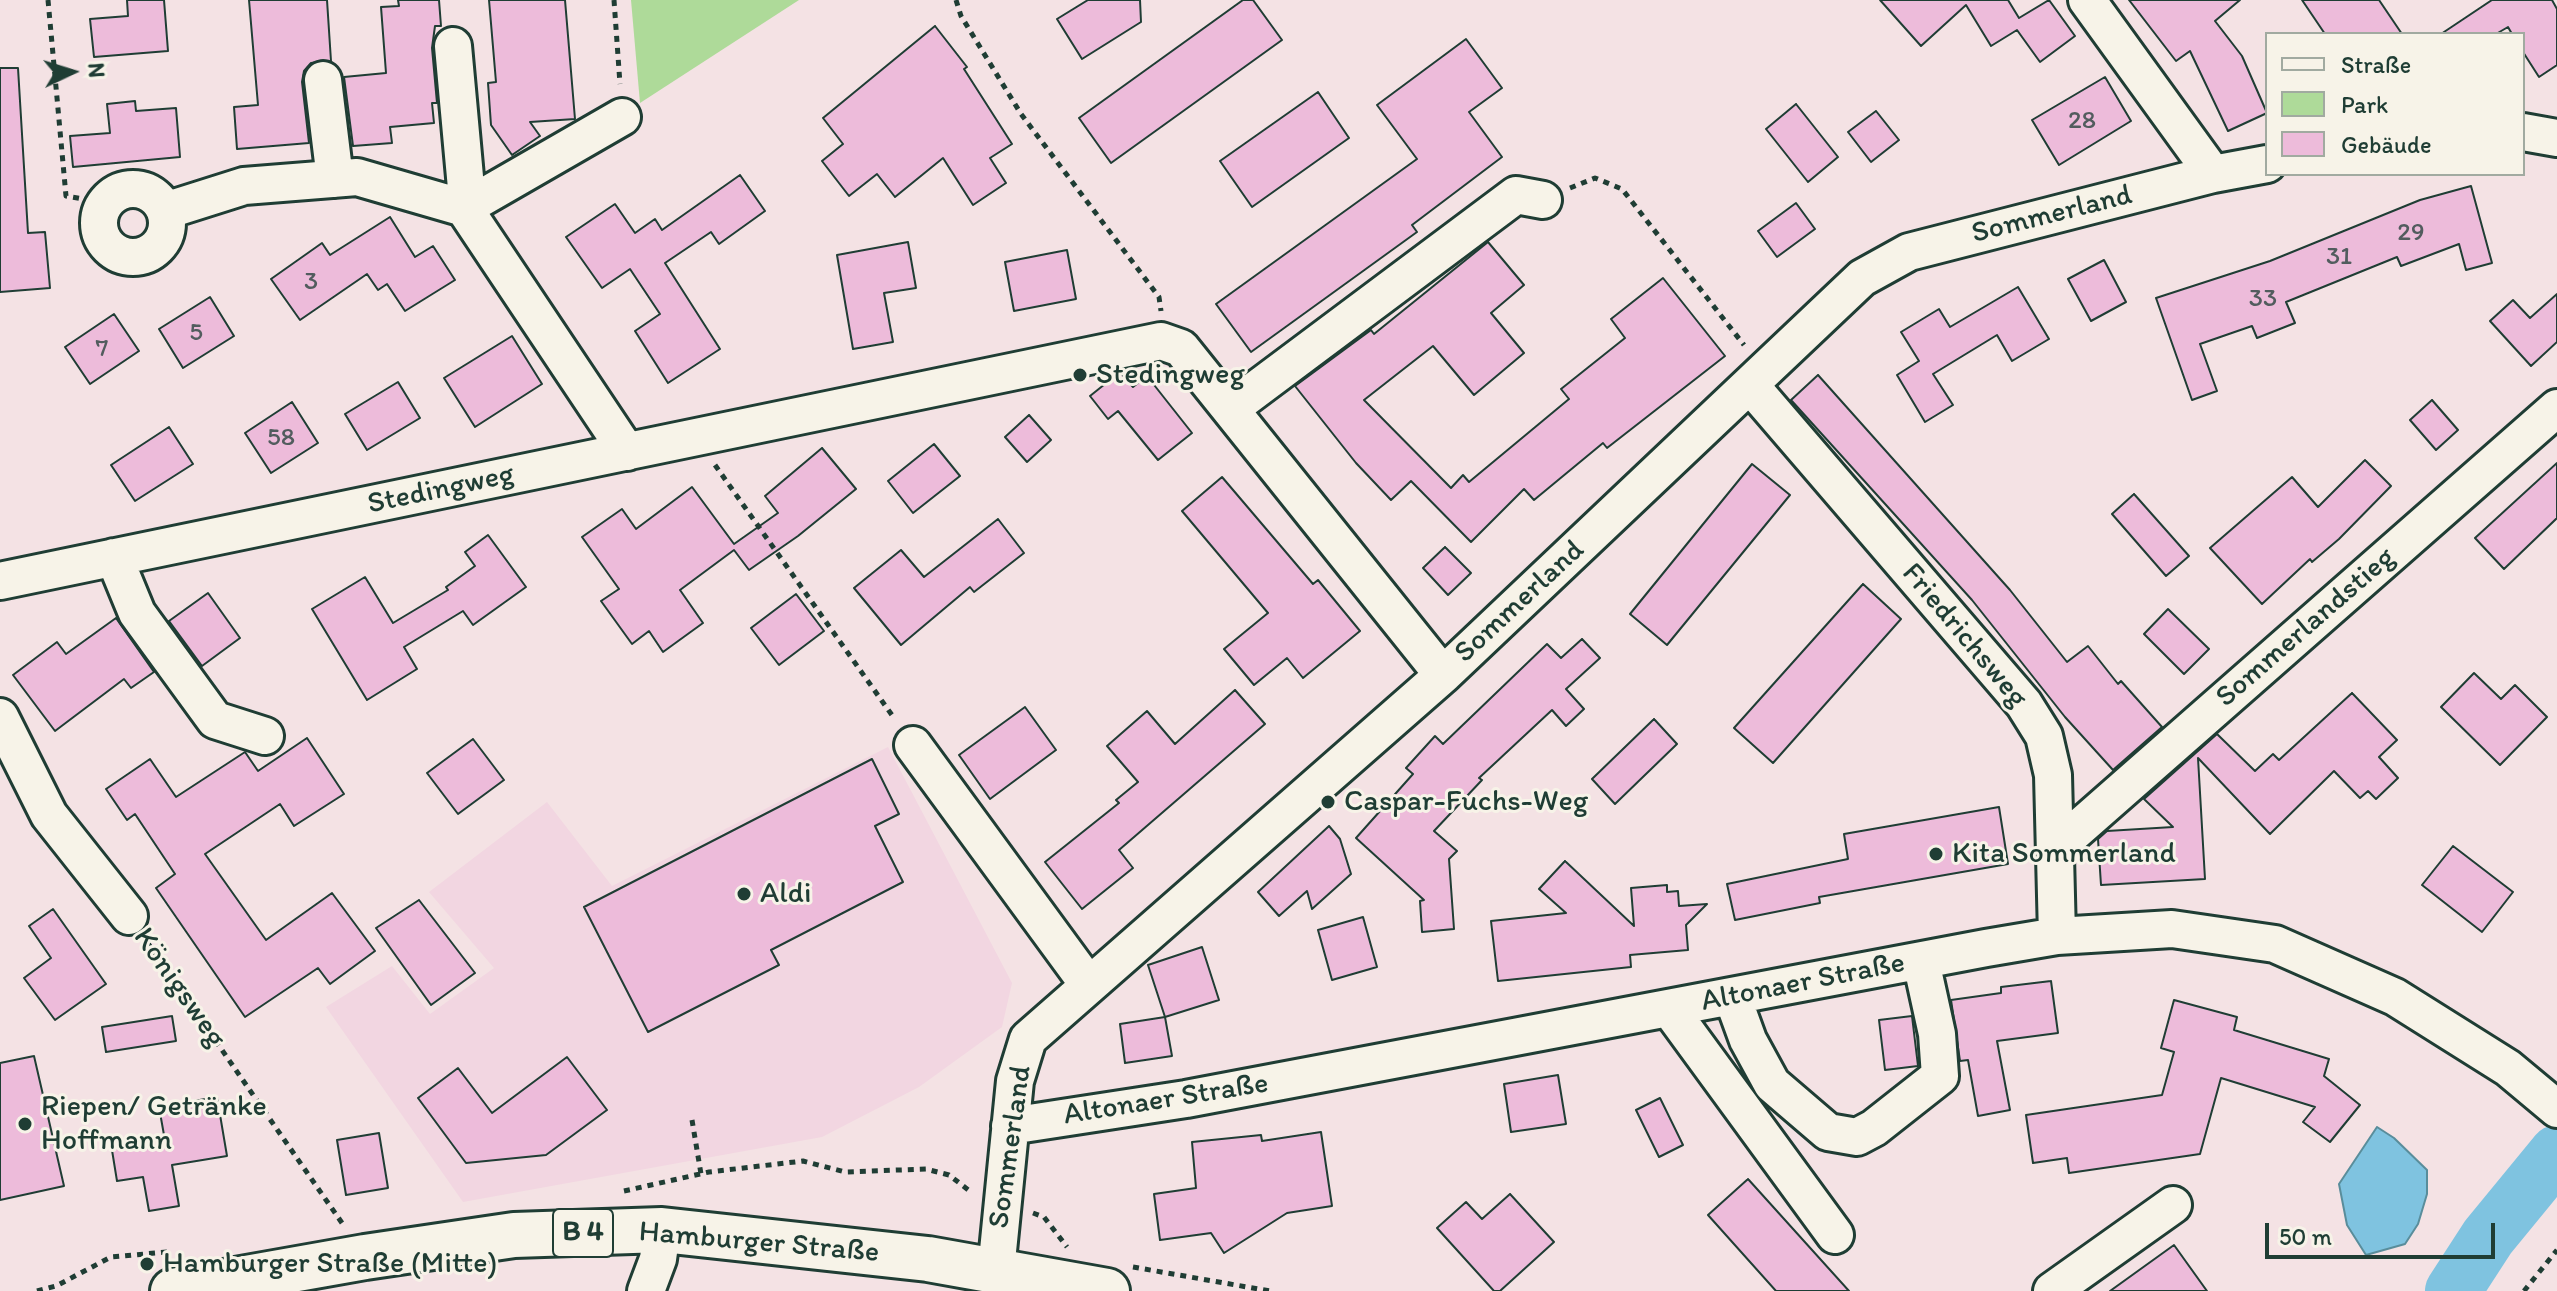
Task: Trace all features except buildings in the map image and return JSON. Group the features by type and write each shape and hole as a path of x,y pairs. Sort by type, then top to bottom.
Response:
{"main road":[{"name":"Hamburger Straße","path":"173,1291 365,1257 514,1235 662,1230 928,1259 1107,1291"}],"street":[{"path":"2087,0 2213,174"},
{"path":"453,46 466,188 464,208 627,452"},
{"path":"323,80 335,179"},
{"path":"165,211 244,186 357,177 464,208 622,117"},
{"path":"2525,132 2557,138"},
{"name":"Sommerland","path":"996,1271 1015,1081 1028,1039 1443,675 1862,278 1909,252 2213,174 2265,164"},
{"path":"132,189 152,195 165,211 167,222 160,244 151,252 129,257 108,247 99,225 105,203 122,191 132,189"},
{"path":"1230,409 1516,195 1543,200"},
{"path":"1161,341 1181,348 1443,675"},
{"name":"Stedingweg","path":"0,581 1161,341"},
{"name":"Friedrichsweg","path":"1757,378 2024,704 2044,736 2053,775 2057,936"},
{"name":"Sommerlandstieg","path":"2055,849 2557,408"},
{"path":"114,557 137,613 215,720 265,736"},
{"name":"Königsweg","path":"0,717 49,815 129,916"},
{"path":"913,745 1088,984"},
{"name":"Altonaer Straße","path":"1010,1126 1186,1099 2057,936 2172,929 2275,944 2395,997 2508,1068 2557,1109"},
{"path":"1732,996 1748,1040 1772,1084 1828,1132 1857,1137 1874,1128 1940,1076 1937,1034 1921,961"},
{"path":"1669,1008 1835,1235"},
{"path":"2052,1291 2173,1205"},
{"path":"646,1291 658,1259 662,1230"}],"path":[{"path":"48,0 66,196 105,203"},
{"path":"614,0 622,117"},
{"path":"956,0 961,16 1021,114 1159,297 1161,341"},
{"path":"1543,200 1595,178 1622,189 1757,378"},
{"path":"697,437 913,745"},
{"name":"Königsweg","path":"129,916 365,1257"},
{"path":"692,1120 701,1174"},
{"path":"2524,1291 2557,1250"}],"shaded area":[{"path":"888,747 1012,983 1002,1027 919,1087 822,1137 463,1202 326,1007 392,966 430,1014 494,968 429,892 547,802 612,886"}],"green space":[{"path":"631,0 799,0 640,103"}],"water":[{"path":"2377,1127 2394,1138 2427,1170 2427,1194 2418,1224 2405,1244 2366,1255 2347,1225 2339,1184"}],"waterway":[{"path":"2453,1291 2488,1237 2557,1153"}],"place":[{"name":"Stedingweg","path":"1080,375"},
{"name":"Caspar-Fuchs-Weg","path":"1328,802"},
{"name":"Kita Sommerland","path":"1936,854"},
{"name":"Aldi","path":"744,894"},
{"name":"Riepen/ Getränke Hoffmann","path":"25,1124"},
{"name":"Hamburger Straße (Mitte)","path":"147,1264"}]}
